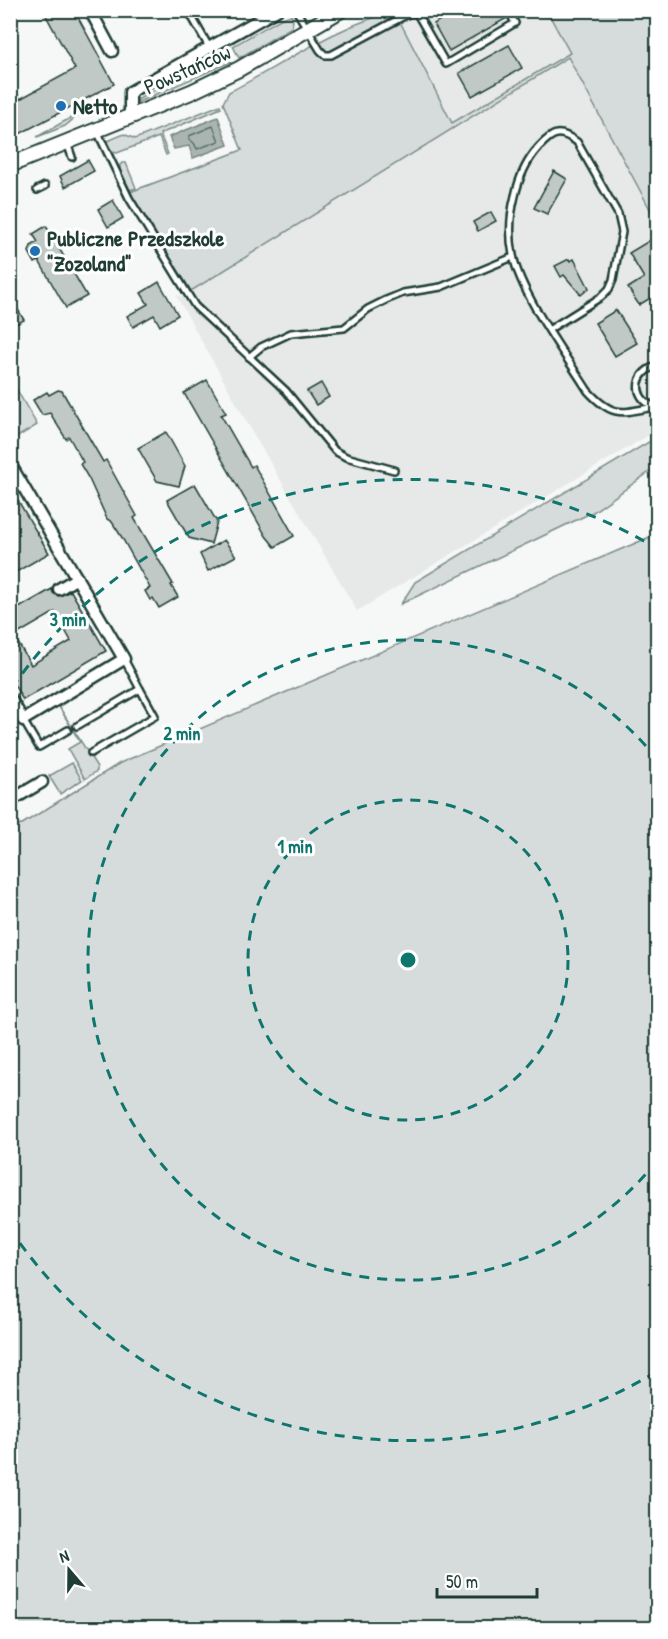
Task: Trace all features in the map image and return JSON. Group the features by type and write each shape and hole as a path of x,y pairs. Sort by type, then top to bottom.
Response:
{"street":[{"path":"90,10 112,51"},
{"path":"130,117 130,92 277,10"},
{"name":"Powstańców","path":"10,165 130,117 239,69 341,10"},
{"path":"10,464 15,483 77,578 124,659 23,720 10,698"},
{"path":"60,589 77,578"},
{"path":"10,801 42,782"}],"lane":[{"path":"188,10 210,48"},
{"path":"296,10 320,50 325,55 331,56 398,19 418,11 446,64 515,23 508,10"},
{"path":"96,130 129,198 195,306 285,391 335,451 346,457 394,470"},
{"path":"550,329 601,297 609,289 613,280 622,232 618,214 577,142 559,133 549,137 525,166 512,205 513,257 522,280 550,329 588,391 610,410 624,412 656,407"},
{"path":"66,142 72,157"},
{"path":"104,168 112,163"},
{"path":"37,190 45,186"},
{"path":"249,357 261,347 291,333 344,328 368,309 386,300 403,293 441,287 513,257"},
{"path":"656,407 642,399 638,386 643,372 657,366"},
{"path":"91,753 155,716 124,659"},
{"path":"77,726 140,689"},
{"path":"23,720 39,747 68,730"}],"shaded area":[{"path":"398,10 547,11 571,53 451,123 395,12"},
{"path":"547,11 657,11 657,222 568,57 191,291 130,192 242,150 223,103 229,92 330,36 351,26 395,12 452,123 570,53"},
{"path":"291,15 292,27 239,58 233,46"},
{"path":"225,50 231,62 136,103 135,101"},
{"path":"568,56 657,222 657,430 357,611 176,295 182,297"},
{"path":"105,98 108,104 76,117 65,126 37,137"},
{"path":"220,105 221,108 160,134 168,154 166,155 159,137 117,153 112,152 105,142 124,134 135,139"},
{"path":"122,163 126,163 136,188 130,190 120,171"},
{"path":"10,378 37,425 11,441 10,441"},
{"path":"657,437 657,469 593,512 401,604 415,582"},
{"path":"657,534 657,1628 11,1628 11,831 120,763"},
{"path":"58,705 97,767 97,771 85,779 68,749 80,742"},
{"path":"72,763 82,780 60,794 49,776"}],"water":[{"path":"218,117 228,145 193,158 189,146 174,149 169,137"}],"building":[{"path":"43,10 74,10 114,84 10,139 10,82 20,99 75,69"},
{"path":"435,10 503,10 507,18 449,51 434,24 440,20"},
{"path":"509,45 522,68 472,96 459,73"},
{"path":"88,160 94,171 65,187 60,176"},
{"path":"554,171 567,179 547,214 534,208"},
{"path":"113,200 123,218 108,227 98,209"},
{"path":"491,212 496,221 478,231 473,222"},
{"path":"46,226 87,296 66,308 39,261 35,263 29,252 31,246 38,242 33,234"},
{"path":"657,236 657,294 639,305 628,288 644,278 629,253"},
{"path":"569,259 570,261 574,259 589,288 581,295 564,275 561,277 555,266"},
{"path":"159,282 178,315 160,326 154,315 133,327 127,316 148,304 141,293"},
{"path":"10,296 24,320 10,327"},
{"path":"616,310 637,343 615,356 595,323"},
{"path":"207,380 226,413 221,415 251,467 254,465 294,536 275,547 266,536 184,393"},
{"path":"321,383 329,397 316,405 307,391"},
{"path":"58,390 62,391 103,462 106,460 137,516 134,518 173,584 171,585 178,597 159,608 153,598 150,600 145,591 150,588 121,536 112,522 107,519 80,464 83,462 69,437 66,439 50,413 42,415 33,400 47,392 49,395"},
{"path":"166,432 185,466 179,486 157,481 138,448"},
{"path":"195,484 217,522 211,544 189,538 167,500"},
{"path":"10,487 49,553 11,575 11,536"},
{"path":"224,540 236,556 208,571 200,554"},
{"path":"52,589 53,593 59,596 71,591 106,651 23,700 10,678 10,613","holes":["55,612 71,641 31,665 14,636"]}],"place":[{"name":"Netto","path":"61,106"},
{"name":"Publiczne Przedszkole \"Zozoland\"","path":"35,251"}]}
